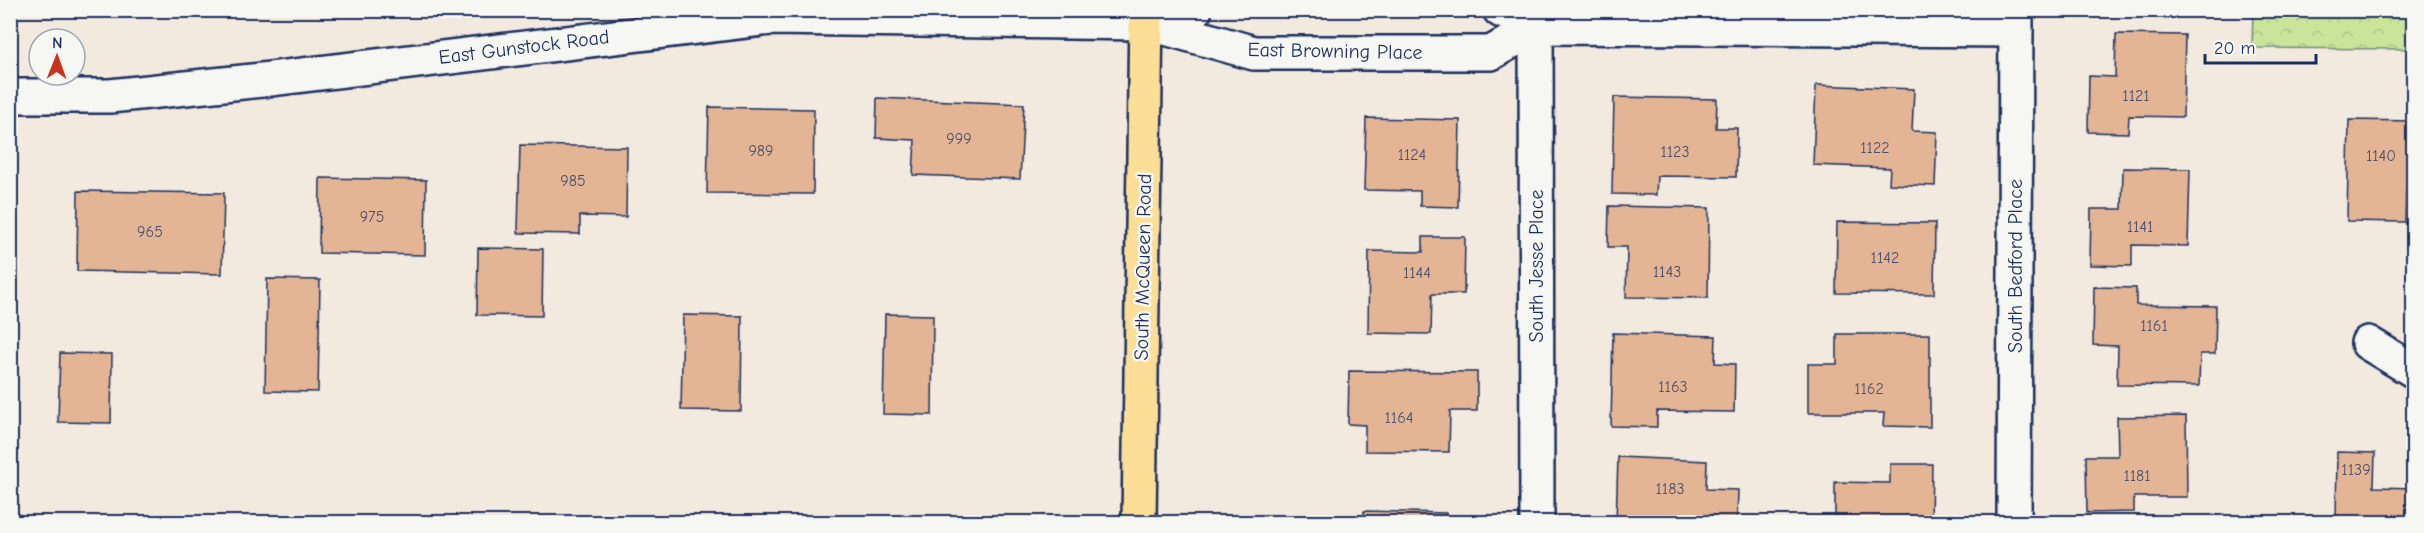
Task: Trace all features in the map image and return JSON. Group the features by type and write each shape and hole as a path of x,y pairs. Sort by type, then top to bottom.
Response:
{"main road":[{"name":"South McQueen Road","path":"1139,522 1146,17"}],"street":[{"path":"1146,17 1195,10"},
{"path":"1500,10 1536,19 2016,20"},
{"name":"East Browning Place","path":"1146,17 1254,53 1491,53 1536,19"},
{"name":"East Gunstock Road","path":"10,96 110,96 771,18 1146,17"},
{"name":"South Jesse Place","path":"1536,19 1537,522"},
{"name":"South Bedford Place","path":"2014,522 2016,20"},
{"path":"2368,343 2414,371"}],"green space":[{"path":"2253,11 2413,11 2413,49 2252,48"}],"building":[{"path":"2116,34 2185,35 2183,117 2129,116 2128,133 2088,132 2089,76 2115,77"},
{"path":"1816,85 1914,89 1912,131 1937,132 1935,186 1889,184 1890,168 1813,165"},
{"path":"1614,97 1717,99 1716,128 1737,128 1736,177 1657,176 1656,195 1612,194"},
{"path":"877,98 1024,104 1020,179 913,175 915,140 876,138"},
{"path":"709,107 814,109 813,194 707,193"},
{"path":"1366,118 1460,120 1458,207 1420,206 1420,191 1364,190"},
{"path":"2349,120 2414,121 2414,191 2406,191 2405,222 2347,221"},
{"path":"520,145 627,147 626,217 580,216 580,234 518,233"},
{"path":"2123,168 2190,169 2188,246 2132,245 2132,266 2090,265 2091,209 2122,209"},
{"path":"320,178 426,180 425,255 319,253"},
{"path":"78,191 224,193 222,274 77,271"},
{"path":"1609,206 1709,208 1708,298 1626,297 1627,247 1608,247"},
{"path":"1837,222 1935,223 1934,294 1836,293"},
{"path":"1423,237 1465,237 1464,294 1432,294 1431,334 1368,333 1369,251 1423,252"},
{"path":"478,248 543,249 542,316 477,315"},
{"path":"267,279 320,280 318,392 265,391"},
{"path":"2094,287 2136,288 2136,305 2216,306 2215,354 2200,354 2199,386 2117,385 2118,346 2093,345"},
{"path":"885,314 933,315 932,415 883,414"},
{"path":"683,315 742,316 741,411 681,410"},
{"path":"1613,333 1716,336 1715,363 1735,364 1734,412 1657,411 1657,427 1611,426"},
{"path":"1837,334 1930,334 1930,427 1883,426 1884,413 1808,413 1808,364 1837,364"},
{"path":"60,353 112,354 111,423 58,422"},
{"path":"1349,371 1477,372 1477,411 1450,411 1449,452 1365,451 1365,425 1348,424"},
{"path":"2186,416 2187,497 2134,497 2134,512 2087,513 2086,456 2118,456 2117,417"},
{"path":"2337,452 2375,453 2374,487 2414,488 2414,522 2336,522"},
{"path":"1618,457 1707,461 1706,489 1738,490 1737,522 1616,522"},
{"path":"1890,464 1932,464 1931,522 1835,522 1835,482 1890,483"},
{"path":"1364,511 1446,513 1446,522 1364,522"}]}
